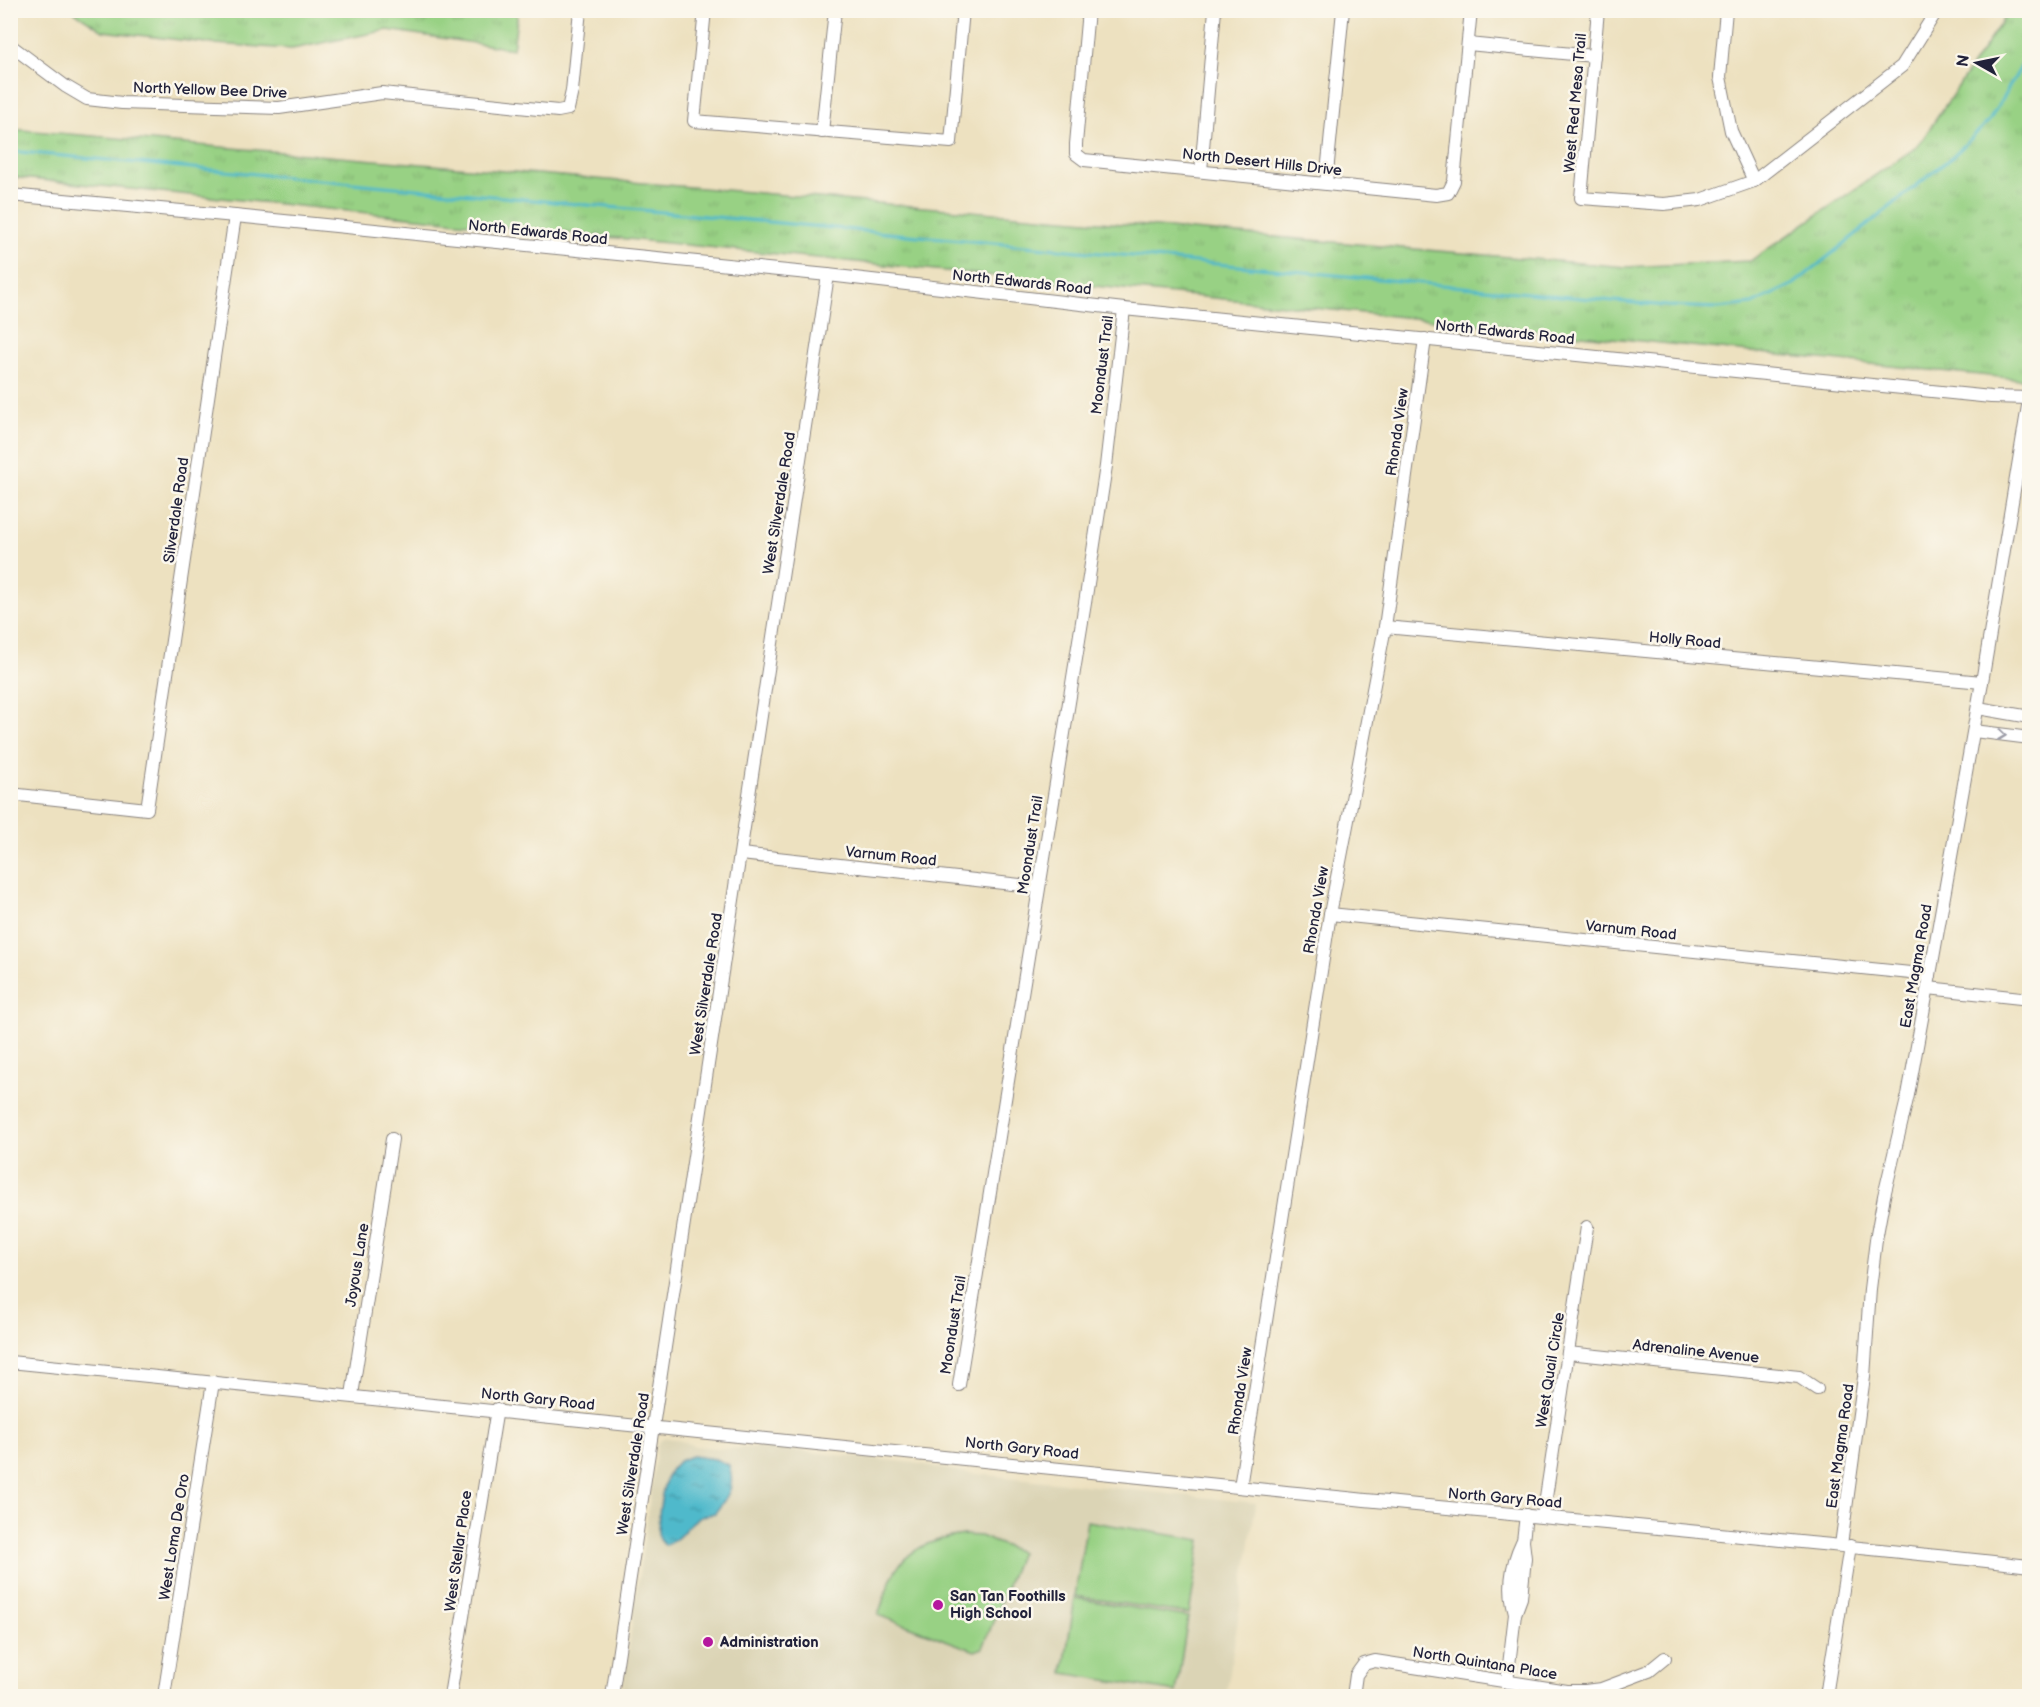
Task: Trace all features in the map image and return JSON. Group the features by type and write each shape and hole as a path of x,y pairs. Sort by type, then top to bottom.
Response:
{"street":[{"name":"North Yellow Bee Drive","path":"10,45 65,86 87,99 122,103 279,108 382,93 558,111 568,109 572,91 580,10"},
{"path":"705,10 694,121 951,142 963,10"},
{"path":"822,132 835,10"},
{"name":"North Desert Hills Drive","path":"1088,10 1076,154 1084,160 1436,195 1448,193 1454,181 1468,44"},
{"path":"1201,171 1215,10"},
{"path":"1326,183 1343,10"},
{"path":"1471,10 1468,44 1594,56"},
{"name":"West Red Mesa Trail","path":"1598,10 1581,198 1664,204 1700,200 1754,181"},
{"path":"1726,10 1720,77 1731,131 1754,181 1902,66 1937,10"},
{"name":"North Edwards Road","path":"10,195 828,275 1124,309 1991,397 2029,397"},
{"name":"Silverdale Road","path":"10,794 147,809 235,216"},
{"name":"West Silverdale Road","path":"612,1696 828,275"},
{"name":"Moondust Trail","path":"958,1385 1104,477 1124,309"},
{"name":"Rhonda View","path":"1240,1487 1330,914 1385,627 1425,339"},
{"name":"East Magma Road","path":"1826,1696 1864,1377 1876,1240 1908,1095 1928,988 1978,708 2029,397"},
{"name":"Holly Road","path":"1385,627 1982,682"},
{"path":"1978,708 2030,717"},
{"path":"1974,731 2030,738"},
{"name":"Varnum Road","path":"741,854 1038,887"},
{"name":"Varnum Road","path":"1330,914 1930,975"},
{"path":"1928,988 2030,999"},
{"name":"Joyous Lane","path":"352,1395 393,1140"},
{"name":"West Quail Circle","path":"1543,1517 1587,1227"},
{"name":"Adrenaline Avenue","path":"1568,1353 1799,1377 1817,1389"},
{"name":"North Gary Road","path":"10,1362 497,1409 1240,1487 2030,1566"},
{"name":"West Loma De Oro","path":"164,1696 213,1382"},
{"name":"West Stellar Place","path":"450,1696 497,1409"},
{"path":"1507,1682 1515,1614 1521,1598 1525,1558 1522,1541 1526,1515"},
{"name":"North Quintana Place","path":"1353,1696 1356,1675 1364,1664 1375,1661 1585,1692 1601,1689 1649,1671 1665,1658"}],"shaded area":[{"name":"San Tan Foothills High School","path":"666,1438 695,1446 727,1449 759,1447 914,1463 967,1473 1256,1503 1226,1696 622,1696 657,1447 659,1441"}],"green space":[{"path":"73,11 518,11 513,49 388,30 292,49 215,44 103,31"},
{"path":"2007,11 2029,11 2029,380 11,177 11,129 1626,267 1750,261 1918,146"},
{"path":"1087,1521 1201,1540 1189,1614 1075,1596"},
{"path":"964,1535 980,1536 1020,1552 983,1648 975,1651 878,1615 893,1575 906,1558 914,1551 933,1542"},
{"path":"1075,1598 1188,1617 1176,1692 1063,1673"}],"water":[{"path":"692,1456 715,1459 729,1465 732,1479 730,1491 715,1513 697,1519 672,1542 665,1545 658,1533 663,1490 674,1465"}],"waterway":[{"path":"10,151 1667,306 1718,308 1752,304 1794,284 1952,157 1989,121 2030,52"}],"place":[{"name":"San Tan Foothills High School","path":"938,1605"},
{"name":"Administration","path":"708,1642"}]}
